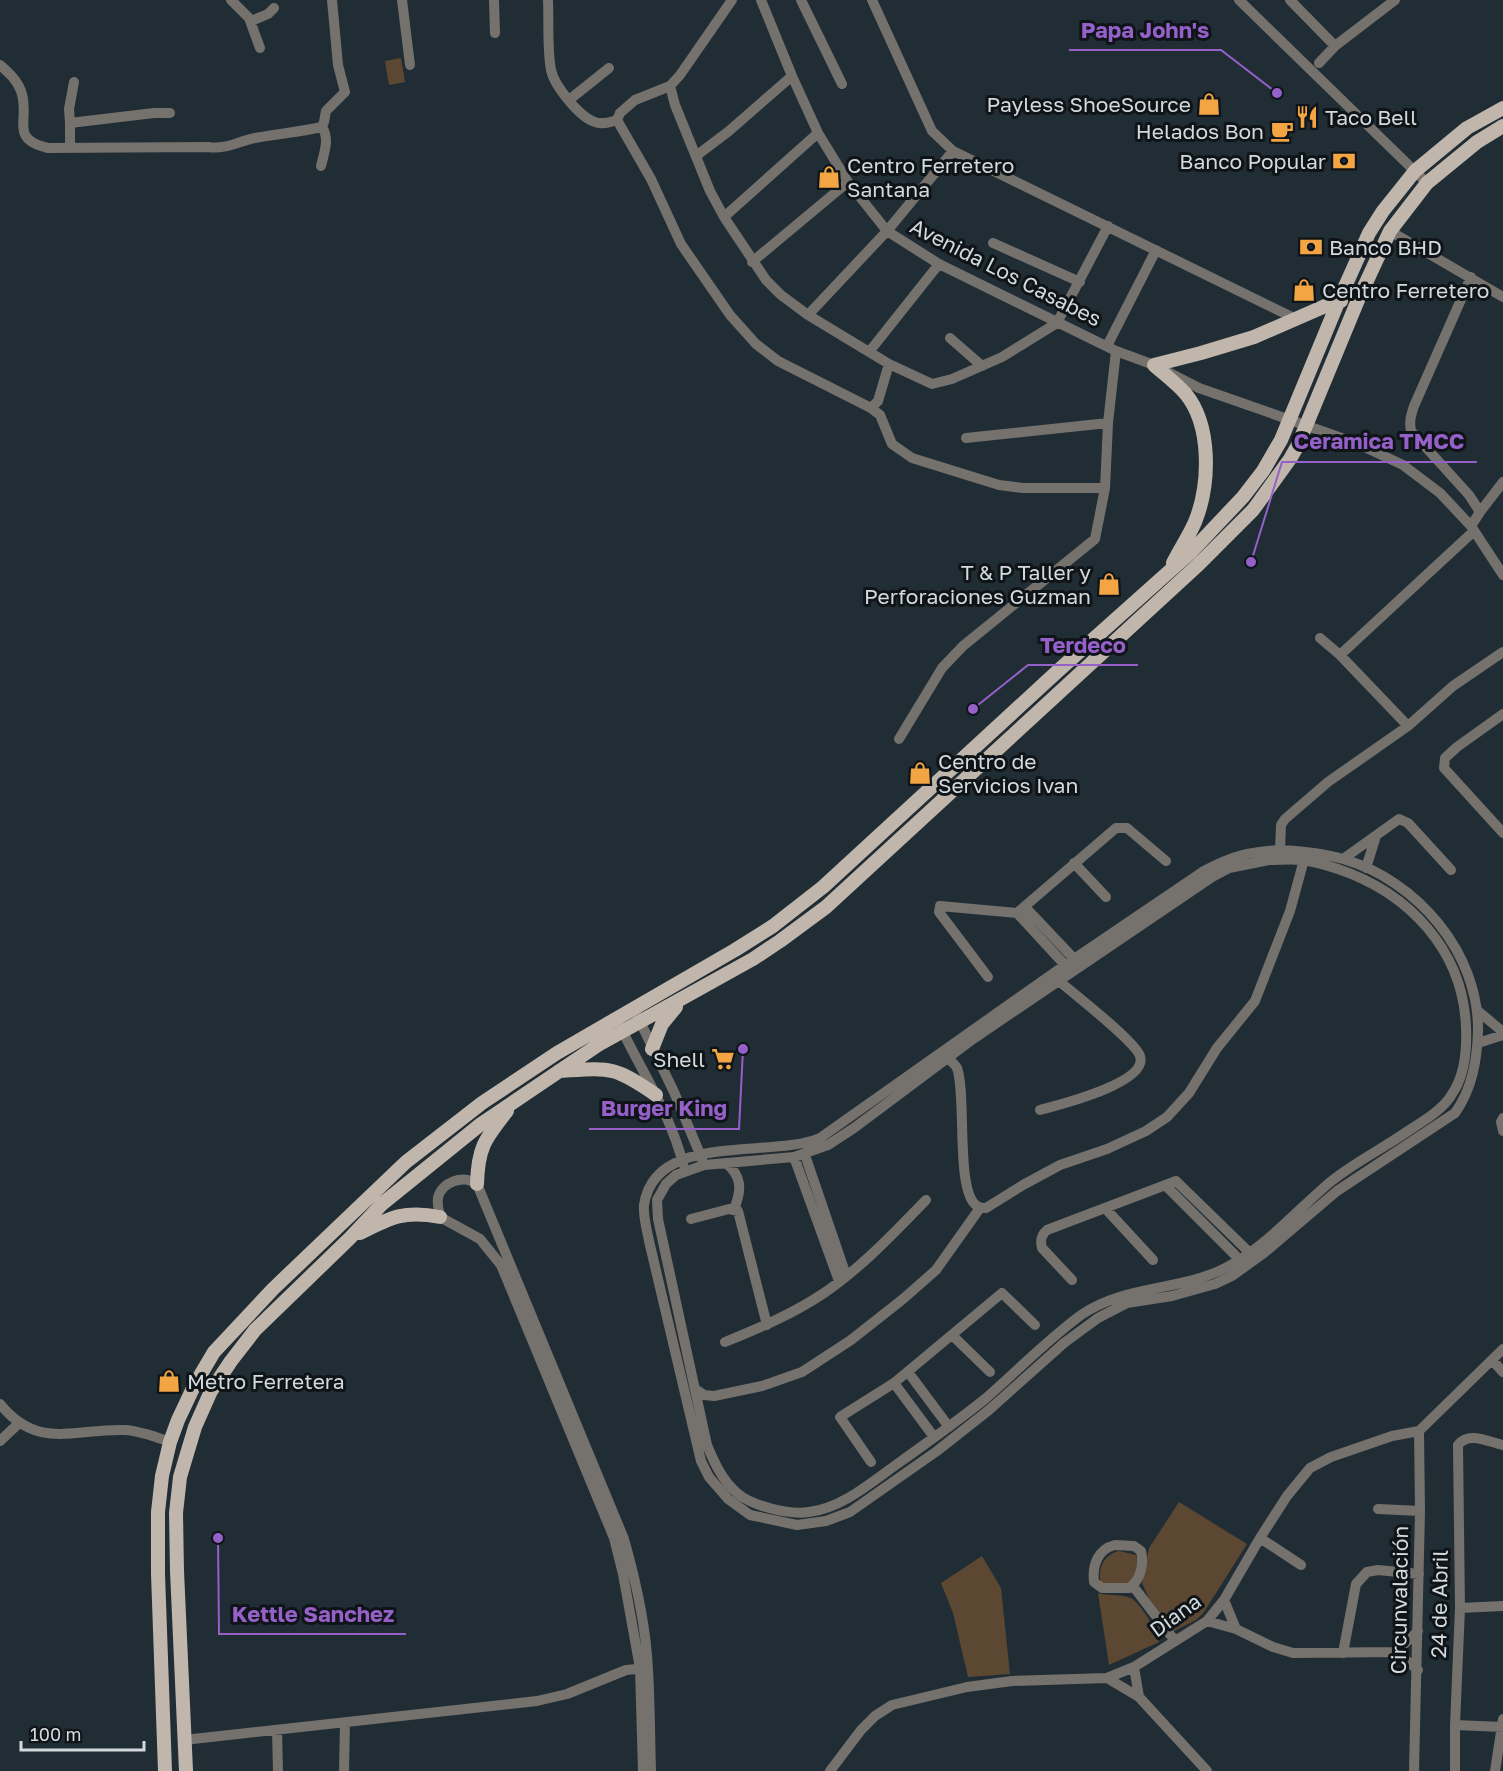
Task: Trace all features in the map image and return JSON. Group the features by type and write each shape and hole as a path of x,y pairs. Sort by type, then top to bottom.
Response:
{"main road":[{"path":"186,1771 178,1614 176,1513 180,1477 195,1427 211,1391 255,1330 382,1204 481,1124 597,1046 623,1032 637,1015 763,932 823,887 1219,524 1263,471 1281,440 1369,233 1415,171 1467,128 1503,108"},
{"path":"165,1771 158,1512 162,1476 170,1443 195,1384 214,1352 273,1289 406,1162 482,1103 557,1053 616,1018 637,1015 687,997 753,959 826,907 1199,564 1253,510 1298,445 1355,307 1390,231 1427,183 1477,141 1503,126"},
{"path":"1154,365 1232,345 1339,300 1355,307"},
{"path":"1154,365 1185,393 1197,413 1204,440 1206,474 1201,505 1194,523 1167,572"},
{"path":"652,1049 662,1024 687,997"},
{"path":"557,1072 609,1069 631,1077 656,1095"},
{"path":"477,1184 481,1150 489,1134 514,1103"},
{"path":"350,1238 398,1215 408,1213 440,1217"}],"street":[{"path":"231,0 251,21 260,48"},
{"path":"322,127 326,111 345,92 338,65 333,0"},
{"path":"402,0 410,65"},
{"path":"494,0 495,33"},
{"path":"549,0 551,69 555,82 569,100 594,122 605,123 617,120"},
{"path":"617,120 620,113 635,100 670,86 732,0"},
{"name":"Avenida Los Casabes","path":"761,0 818,133 848,182 887,231 939,264 1112,349 1154,365 1199,388 1356,443 1403,465 1440,493 1473,529 1503,575"},
{"path":"801,0 842,84"},
{"path":"872,0 932,131 953,151 1296,320"},
{"path":"1239,0 1427,183"},
{"path":"1319,63 1335,46 1395,0"},
{"path":"1294,1 1335,46"},
{"path":"251,21 268,14 274,8"},
{"path":"0,65 11,75 21,90 24,134 33,144 48,148 70,146 219,149 254,138 297,133 322,127"},
{"path":"569,100 609,68"},
{"path":"696,156 729,131 792,76"},
{"path":"70,146 69,109 74,82"},
{"path":"670,86 710,191 724,218 752,262 781,295 808,315 889,364 932,384 952,380 1002,357 1057,323 1108,226"},
{"path":"70,123 154,113 170,114"},
{"path":"617,120 651,179 681,244 730,315 756,344 778,361 871,408 880,415 892,444 912,458 999,485 1023,488 1105,488"},
{"path":"321,166 326,142 326,134 322,127"},
{"path":"724,218 818,133"},
{"path":"808,315 887,231 953,151"},
{"path":"752,262 848,182"},
{"path":"1390,231 1503,297"},
{"path":"993,243 1080,282"},
{"path":"899,739 942,668 963,646 1095,539 1105,488 1112,349 1156,250"},
{"path":"869,352 939,264"},
{"path":"1471,277 1414,406 1410,425 1411,431 1469,495 1480,512"},
{"path":"950,338 982,366"},
{"path":"871,408 878,400 889,364"},
{"path":"966,438 1108,423"},
{"path":"1340,655 1473,529 1480,512 1503,482"},
{"path":"1320,638 1340,655 1407,726"},
{"path":"1280,850 1281,825 1285,819 1328,782 1407,726 1453,686 1503,652"},
{"path":"1503,714 1457,747 1445,758 1444,768 1503,833"},
{"path":"1343,859 1400,819 1408,823 1451,870"},
{"path":"1021,910 1116,828 1124,827 1166,861"},
{"path":"1366,868 1376,836"},
{"path":"1280,850 1305,856 1343,859 1366,868 1399,886 1425,908 1457,950 1465,966 1478,1011 1478,1043 1471,1083 1464,1100 1455,1113 1337,1191 1264,1253 1232,1276 1215,1284 1172,1296 1127,1303 1098,1318 1064,1343 989,1410 937,1451 850,1512 815,1523 791,1525 750,1515 728,1500 709,1477 701,1461 644,1214 647,1195 657,1176 671,1164 699,1154 802,1145 820,1138 1204,871 1227,858 1256,852 1280,850"},
{"path":"948,1058 957,1070 967,1187 971,1199 980,1208 986,1208 1060,1166 1107,1149 1146,1131 1167,1117 1189,1093 1217,1048 1255,1000 1290,911 1305,856"},
{"path":"1305,856 1368,881 1397,898 1431,932 1460,983 1465,1006 1466,1045 1459,1080 1452,1095 1442,1106 1404,1134 1331,1181 1250,1252 1217,1272 1180,1284 1111,1298 1082,1315 949,1427 850,1497 809,1512 784,1512 739,1495 714,1463 707,1444 658,1219 657,1200 666,1184 676,1175 704,1165 800,1156 828,1145 1059,981 1073,963 1229,868 1305,856"},
{"path":"1074,863 1106,897"},
{"path":"988,977 939,912 942,905 1021,910 1073,963"},
{"path":"1040,1110 1099,1092 1119,1083 1133,1074 1140,1062 1140,1055 1120,1032 1059,981"},
{"path":"1478,1011 1503,1033 1478,1043"},
{"path":"637,1015 680,1106 704,1165"},
{"path":"616,1018 665,1112 686,1170"},
{"path":"665,1112 680,1106"},
{"path":"1503,1118 1501,1122 1503,1131"},
{"path":"800,1156 842,1278"},
{"path":"726,1163 733,1169 740,1182 739,1197 734,1209"},
{"path":"643,1771 644,1668 614,1538 501,1265 480,1239 440,1217 437,1200 441,1190 447,1184 466,1179 477,1184 624,1539 634,1572 642,1617 651,1771"},
{"path":"1072,1280 1042,1248 1040,1242 1047,1230 1176,1181 1250,1252"},
{"path":"1166,1186 1239,1259"},
{"path":"725,1342 768,1324 825,1292 926,1200"},
{"path":"695,1389 704,1395 714,1396 762,1386 802,1372 851,1340 936,1270 980,1208"},
{"path":"1105,1208 1153,1260"},
{"path":"691,1219 734,1209 738,1211 768,1324"},
{"path":"871,1462 840,1418 894,1383 1002,1293 1035,1325"},
{"path":"952,1335 990,1372"},
{"path":"1419,1431 1503,1349"},
{"path":"1492,1360 1503,1372"},
{"path":"908,1372 949,1427"},
{"path":"894,1383 934,1437"},
{"path":"0,1404 18,1424 37,1432 47,1434 126,1430 170,1443"},
{"path":"0,1441 18,1424"},
{"name":"Circunvalación","path":"1414,1771 1418,1670 1419,1431"},
{"name":"Diana","path":"830,1771 861,1730 875,1716 892,1705 967,1687 1012,1681 1107,1678 1134,1667 1207,1621 1224,1600 1287,1496 1310,1468 1392,1436 1419,1431"},
{"name":"24 de Abril","path":"1455,1771 1460,1608 1458,1445 1462,1440 1470,1437 1503,1445"},
{"path":"1378,1509 1420,1511"},
{"path":"1260,1538 1301,1565"},
{"path":"1129,1545 1141,1551 1141,1572 1133,1586 1125,1589 1102,1588 1094,1582 1095,1563 1100,1553 1107,1547 1129,1545"},
{"path":"1343,1653 1356,1584 1367,1572 1378,1570 1419,1574"},
{"path":"1133,1586 1175,1641"},
{"path":"1224,1600 1236,1629"},
{"path":"1460,1608 1503,1606"},
{"path":"1207,1621 1236,1629 1273,1647 1293,1653 1396,1652 1418,1670"},
{"path":"1396,1652 1418,1631"},
{"path":"1134,1667 1139,1697"},
{"path":"184,1740 537,1701 567,1694 626,1670 644,1668"},
{"path":"1107,1678 1139,1697 1207,1771"},
{"path":"344,1771 345,1724"},
{"path":"1455,1725 1503,1724 1495,1771"},
{"path":"277,1730 278,1771"}],"shaded area":[{"path":"401,58 405,82 389,85 385,61"},
{"path":"1179,1502 1247,1544 1204,1612 1196,1620 1172,1632 1152,1605 1142,1583 1149,1548"},
{"path":"1119,1551 1136,1555 1137,1567 1132,1579 1123,1585 1101,1583 1100,1573 1103,1563 1109,1555"},
{"path":"982,1556 1001,1588 1010,1674 968,1677 953,1613 941,1583"},
{"path":"1098,1593 1127,1597 1135,1601 1153,1625 1159,1642 1109,1665"}],"place":[{"name":"Papa John's","path":"1277,93"},
{"name":"Payless ShoeSource","path":"1209,104"},
{"name":"Taco Bell","path":"1307,117"},
{"name":"Helados Bon","path":"1282,131"},
{"name":"Banco Popular","path":"1344,161"},
{"name":"Centro Ferretero Santana","path":"829,177"},
{"name":"Banco BHD","path":"1311,247"},
{"name":"Centro Ferretero","path":"1304,290"},
{"name":"Ceramica TMCC","path":"1251,562"},
{"name":"T & P Taller y Perforaciones Guzman","path":"1109,584"},
{"name":"Terdeco","path":"973,709"},
{"name":"Centro de Servicios Ivan","path":"920,773"},
{"name":"Burger King","path":"743,1049"},
{"name":"Shell","path":"723,1059"},
{"name":"Metro Ferretera","path":"169,1381"},
{"name":"Kettle Sanchez","path":"218,1538"}]}
